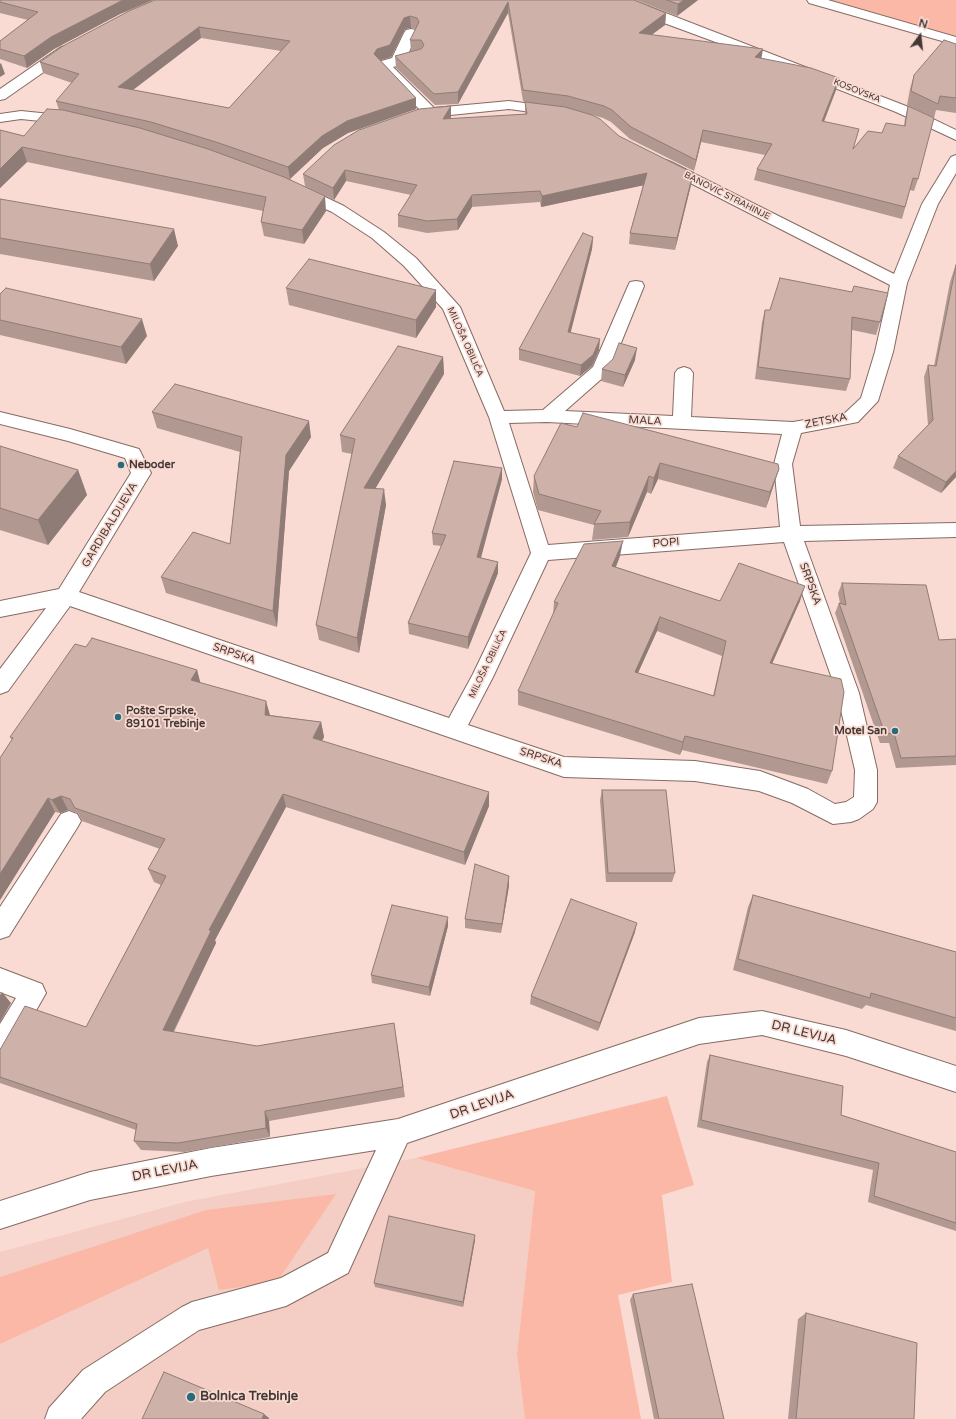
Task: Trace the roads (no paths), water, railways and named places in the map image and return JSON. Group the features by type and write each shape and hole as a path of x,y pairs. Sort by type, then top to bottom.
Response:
{"street":[{"name":"KOSOVSKA","path":"621,0 661,17 761,54 901,109 956,136"},
{"path":"814,0 956,41"},
{"path":"398,61 411,33"},
{"path":"0,96 60,53 79,43"},
{"path":"416,56 383,65 430,112"},
{"path":"408,117 430,112 509,106 567,113"},
{"path":"0,118 21,115 67,119 89,124"},
{"name":"BANOVIĆ STRAHINJE","path":"651,157 899,283"},
{"name":"ZETSKA","path":"791,534 783,464 793,428 851,418 869,401 884,352 899,283 930,204 956,160"},
{"name":"MILOŠA OBILIĆA","path":"293,183 338,209 378,235 410,262 451,307 498,417 541,553 482,677 454,729"},
{"path":"547,416 601,370 636,286"},
{"path":"682,423 684,373"},
{"name":"MALA","path":"498,417 547,416 793,428"},
{"name":"GARDIBALDIJEVA","path":"0,418 70,435 132,454 141,473 66,596 0,685"},
{"path":"791,534 956,530"},
{"name":"POPI","path":"541,553 791,534"},
{"name":"SRPSKA","path":"66,596 564,767 695,771 760,781 800,796 833,814 851,812 865,802 866,770 848,693 812,589 791,534"},
{"path":"0,609 66,596"},
{"path":"0,928 69,821"},
{"path":"0,980 33,993 0,1048"},
{"name":"DR LEVIJA","path":"0,1215 90,1186 211,1162 398,1133 698,1031 762,1023 846,1043 956,1079"},
{"path":"60,1419 94,1381 192,1317 286,1291 338,1263 398,1133"}],"place":[{"name":"Neboder","path":"121,465"},
{"name":"Pošte Srpske, 89101 Trebinje","path":"118,717"},
{"name":"Motel San","path":"895,731"},
{"name":"Bolnica Trebinje","path":"191,1397"}]}
